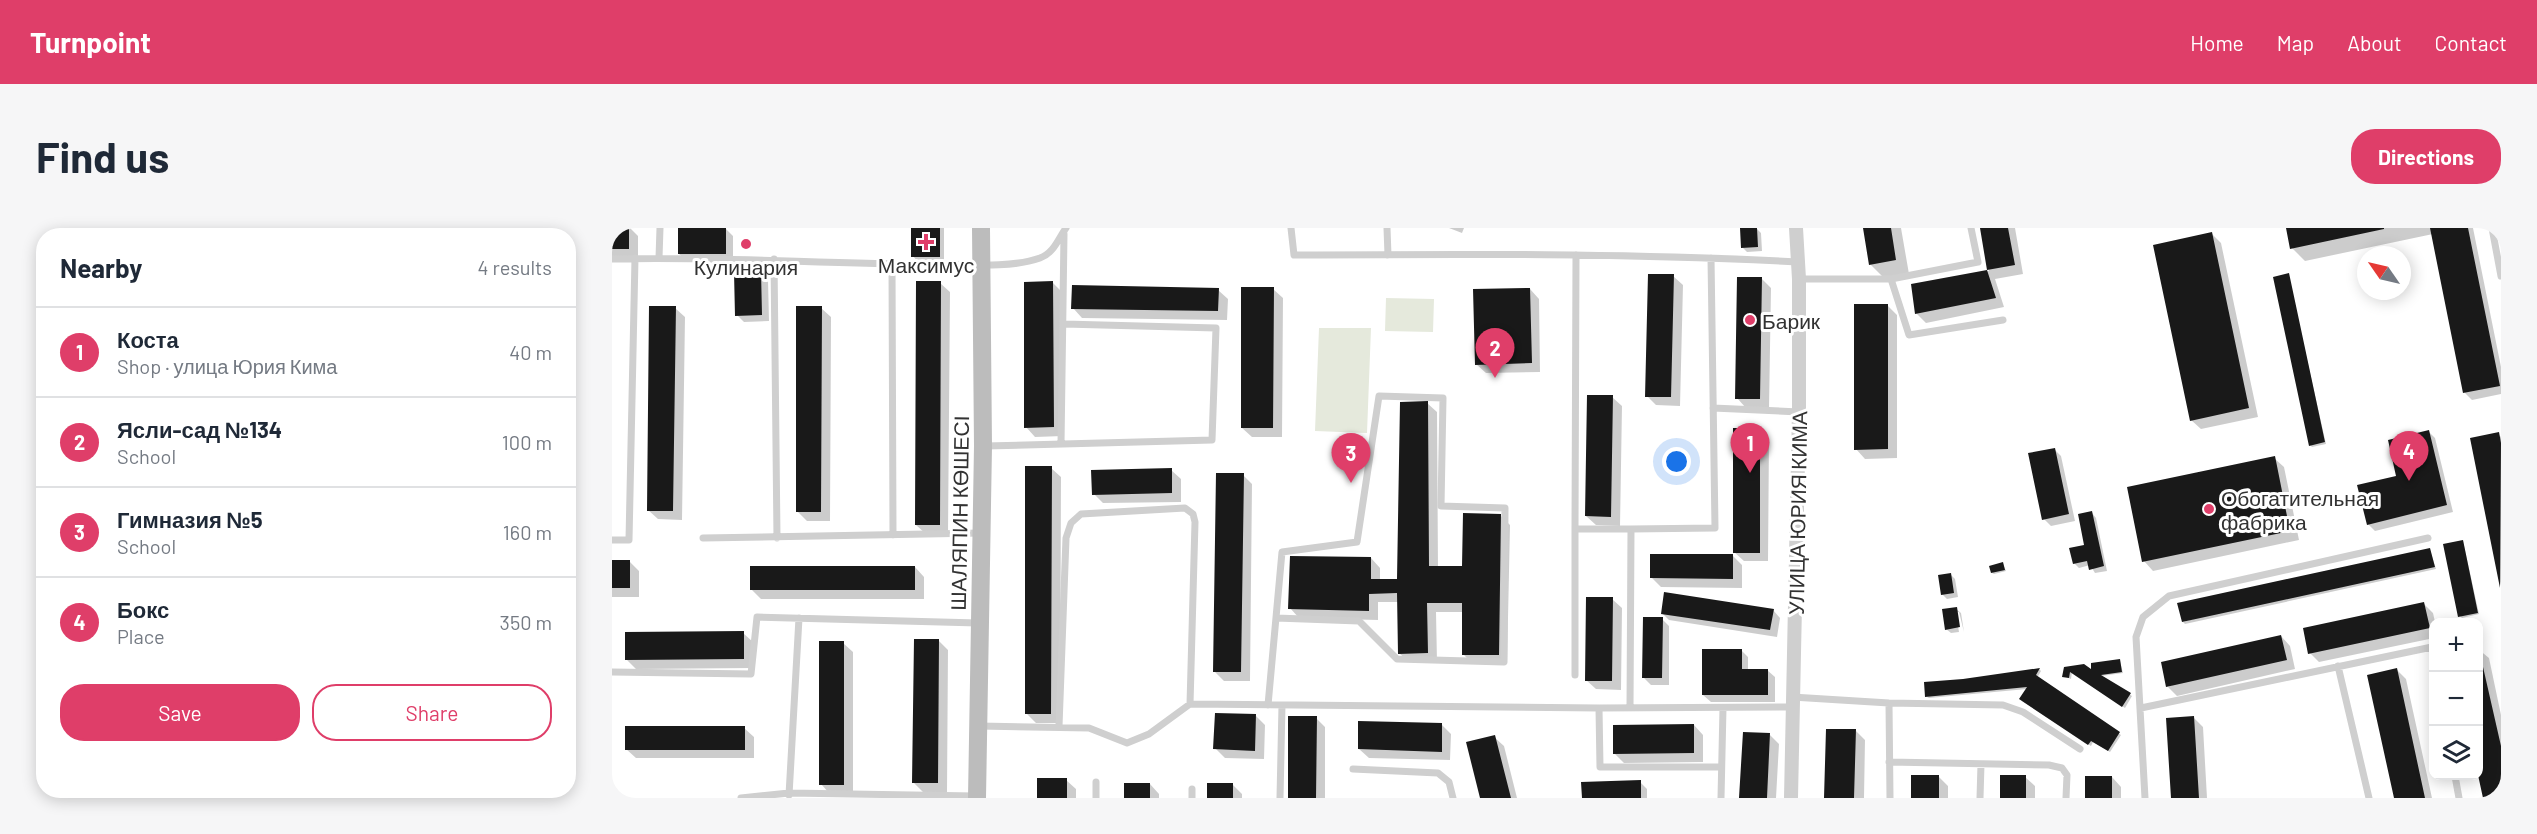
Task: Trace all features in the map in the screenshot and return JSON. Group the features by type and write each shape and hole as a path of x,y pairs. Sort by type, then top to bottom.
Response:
{"main road":[{"name":"ШАЛЯПИН КӨШЕСІ","path":"977,797 983,446 981,228"}],"street":[{"name":"УЛИЦА ЮРИЯ КИМА","path":"1791,798 1799,412 1799,279 1796,228"}],"lane":[{"path":"659,258 660,228"},
{"path":"1291,228 1294,255 1576,255 1798,262"},
{"path":"1387,228 1388,255"},
{"path":"1799,279 1891,279 1978,262 1971,228"},
{"path":"2492,228 2501,276"},
{"path":"612,259 774,259 892,264 1011,263 1042,258 1054,248 1065,229"},
{"path":"1061,444 1065,229"},
{"path":"1575,675 1576,255"},
{"path":"612,540 629,540 634,258"},
{"path":"1575,529 1715,528 1711,258"},
{"path":"774,259 777,538"},
{"path":"892,264 893,536"},
{"path":"1891,279 1909,335 2003,320"},
{"path":"983,446 1212,440 1216,328 1064,324"},
{"path":"1268,705 1282,552 1357,542 1379,396 1443,398 1441,506 1505,508 1504,662 1397,659 1359,621 1276,618"},
{"path":"1713,408 1799,412"},
{"path":"1059,726 1066,538 1071,524 1081,514 1185,508 1193,514 1195,522 1190,704"},
{"path":"1630,708 1631,529"},
{"path":"703,538 981,533"},
{"path":"2145,798 2136,637 2144,617 2169,596 2428,538"},
{"path":"612,672 751,674 757,617 980,623"},
{"path":"789,796 799,618"},
{"path":"2141,708 2429,648"},
{"path":"2338,666 2369,798"},
{"path":"978,726 1089,728 1126,743 1149,734 1190,704 1599,708 1722,708 1792,702 2003,705 2023,712 2080,749"},
{"path":"1888,703 1890,798"},
{"path":"1280,798 1282,705"},
{"path":"1599,708 1600,767 1721,767"},
{"path":"1721,798 1722,708"},
{"path":"1889,762 2049,765 2062,768 2067,775 2066,798"},
{"path":"1980,798 1981,764"},
{"path":"1353,769 1438,773 1449,782 1453,798"},
{"path":"2456,780 2459,798"},
{"path":"1096,782 1096,798"},
{"path":"1192,789 1192,798"},
{"path":"741,798 977,797"}],"shaded area":[{"path":"1386,298 1434,299 1433,332 1385,331"},
{"path":"1319,328 1371,328 1367,433 1315,431"}],"building":[{"path":"612,228 629,228 629,249 612,249"},
{"path":"678,228 726,228 726,254 678,254"},
{"name":"Максимус","path":"911,228 940,228 940,257 911,257"},
{"path":"1740,228 1757,228 1758,247 1741,248"},
{"path":"1863,228 1891,228 1896,260 1869,265"},
{"path":"1980,228 2008,228 2015,265 1987,270"},
{"path":"2286,228 2384,228 2384,229 2290,249"},
{"path":"2430,228 2468,228 2500,386 2463,393"},
{"path":"2212,232 2249,408 2190,421 2153,245"},
{"path":"1987,270 1996,298 1915,314 1911,284"},
{"path":"761,271 762,315 735,316 734,272"},
{"path":"2289,273 2325,442 2309,446 2273,277"},
{"path":"1648,274 1674,274 1671,397 1645,397"},
{"path":"1737,277 1762,277 1760,399 1735,399"},
{"path":"916,281 941,281 940,525 915,525"},
{"path":"1053,281 1054,427 1024,428 1024,282"},
{"path":"1072,285 1219,288 1218,311 1071,309"},
{"path":"1241,287 1274,287 1273,428 1241,428"},
{"path":"1530,288 1532,363 1475,365 1473,289"},
{"path":"1854,304 1888,304 1888,449 1854,450"},
{"path":"649,306 676,306 673,511 647,511"},
{"path":"796,306 822,306 821,512 796,512"},
{"path":"1587,395 1613,395 1611,517 1585,516"},
{"path":"1428,401 1429,566 1462,566 1463,513 1501,514 1499,655 1462,655 1462,603 1427,603 1428,653 1398,654 1397,593 1369,594 1369,611 1288,609 1290,556 1371,557 1371,579 1397,579 1400,402"},
{"path":"1733,428 1760,428 1760,553 1733,553"},
{"path":"2429,430 2447,505 2367,525 2357,485 2396,476 2388,440"},
{"path":"2499,432 2501,443 2500,588 2470,438"},
{"path":"2055,448 2069,514 2042,520 2028,453"},
{"name":"Обогатительная фабрика","path":"2275,456 2290,531 2142,562 2127,487"},
{"path":"1025,466 1052,466 1051,714 1025,714"},
{"path":"1172,468 1172,493 1092,495 1091,470"},
{"path":"1216,473 1244,473 1241,672 1213,672"},
{"path":"2092,511 2104,566 2089,570 2087,561 2073,564 2069,548 2084,545 2078,514"},
{"path":"2463,540 2478,613 2458,617 2443,544"},
{"path":"2430,548 2435,567 2182,622 2177,603"},
{"path":"1650,554 1733,554 1733,579 1650,578"},
{"path":"612,560 630,560 630,588 612,588"},
{"path":"2003,562 2005,570 1991,573 1989,566"},
{"path":"750,566 915,566 915,590 750,590"},
{"path":"1951,573 1954,593 1941,595 1938,575"},
{"path":"1664,592 1774,609 1770,630 1661,614"},
{"path":"1586,597 1613,597 1612,681 1585,681"},
{"path":"2424,602 2429,624 2429,628 2308,654 2303,628"},
{"path":"1957,607 1960,627 1945,630 1942,609"},
{"path":"1643,617 1663,617 1662,678 1642,678"},
{"path":"744,631 744,659 625,660 625,632"},
{"path":"2281,635 2287,660 2166,687 2161,662"},
{"path":"914,639 939,639 938,783 912,783"},
{"path":"819,641 844,641 844,785 819,785"},
{"path":"1702,649 1742,649 1742,669 1768,669 1768,695 1702,695"},
{"path":"2120,659 2122,672 2101,675 2131,693 2122,707 2070,672 2069,678 2062,677 2064,667 2084,664 2091,669 2091,663"},
{"path":"2483,667 2501,746 2501,798 2483,798 2479,780 2483,780"},
{"path":"2040,668 2036,675 2120,732 2108,751 2091,741 2088,745 2019,699 2027,687 1925,697 1924,682"},
{"path":"2397,668 2425,798 2394,798 2367,675"},
{"path":"1215,713 1256,714 1255,751 1213,749"},
{"path":"1288,716 1317,716 1316,798 1288,798"},
{"path":"2194,716 2199,798 2171,798 2166,718"},
{"path":"1358,721 1442,723 1442,752 1358,749"},
{"path":"1694,724 1694,753 1613,754 1613,725"},
{"path":"625,726 745,726 745,750 625,750"},
{"path":"1826,729 1856,729 1854,798 1824,798"},
{"path":"1743,732 1770,733 1767,798 1739,798"},
{"path":"1495,735 1511,798 1480,798 1466,742"},
{"path":"1911,775 1939,775 1939,798 1911,798"},
{"path":"2000,775 2026,775 2026,798 2000,798"},
{"path":"2085,776 2112,776 2112,798 2085,798"},
{"path":"1037,778 1067,778 1067,798 1037,798"},
{"path":"1641,780 1641,798 1582,798 1581,782"},
{"path":"1124,783 1150,783 1150,798 1124,798"},
{"path":"1207,783 1233,783 1233,798 1207,798"}],"place":[{"name":"Максимус","path":"926,242"},
{"name":"Кулинария","path":"746,244"},
{"name":"Барик","path":"1750,320"},
{"name":"Ясли-сад №134","path":"1495,378"},
{"name":"Коста","path":"1750,473"},
{"name":"Бокс","path":"2409,481"},
{"name":"Гимназия №5","path":"1351,483"},
{"name":"Обогатительная фабрика","path":"2209,509"}]}
